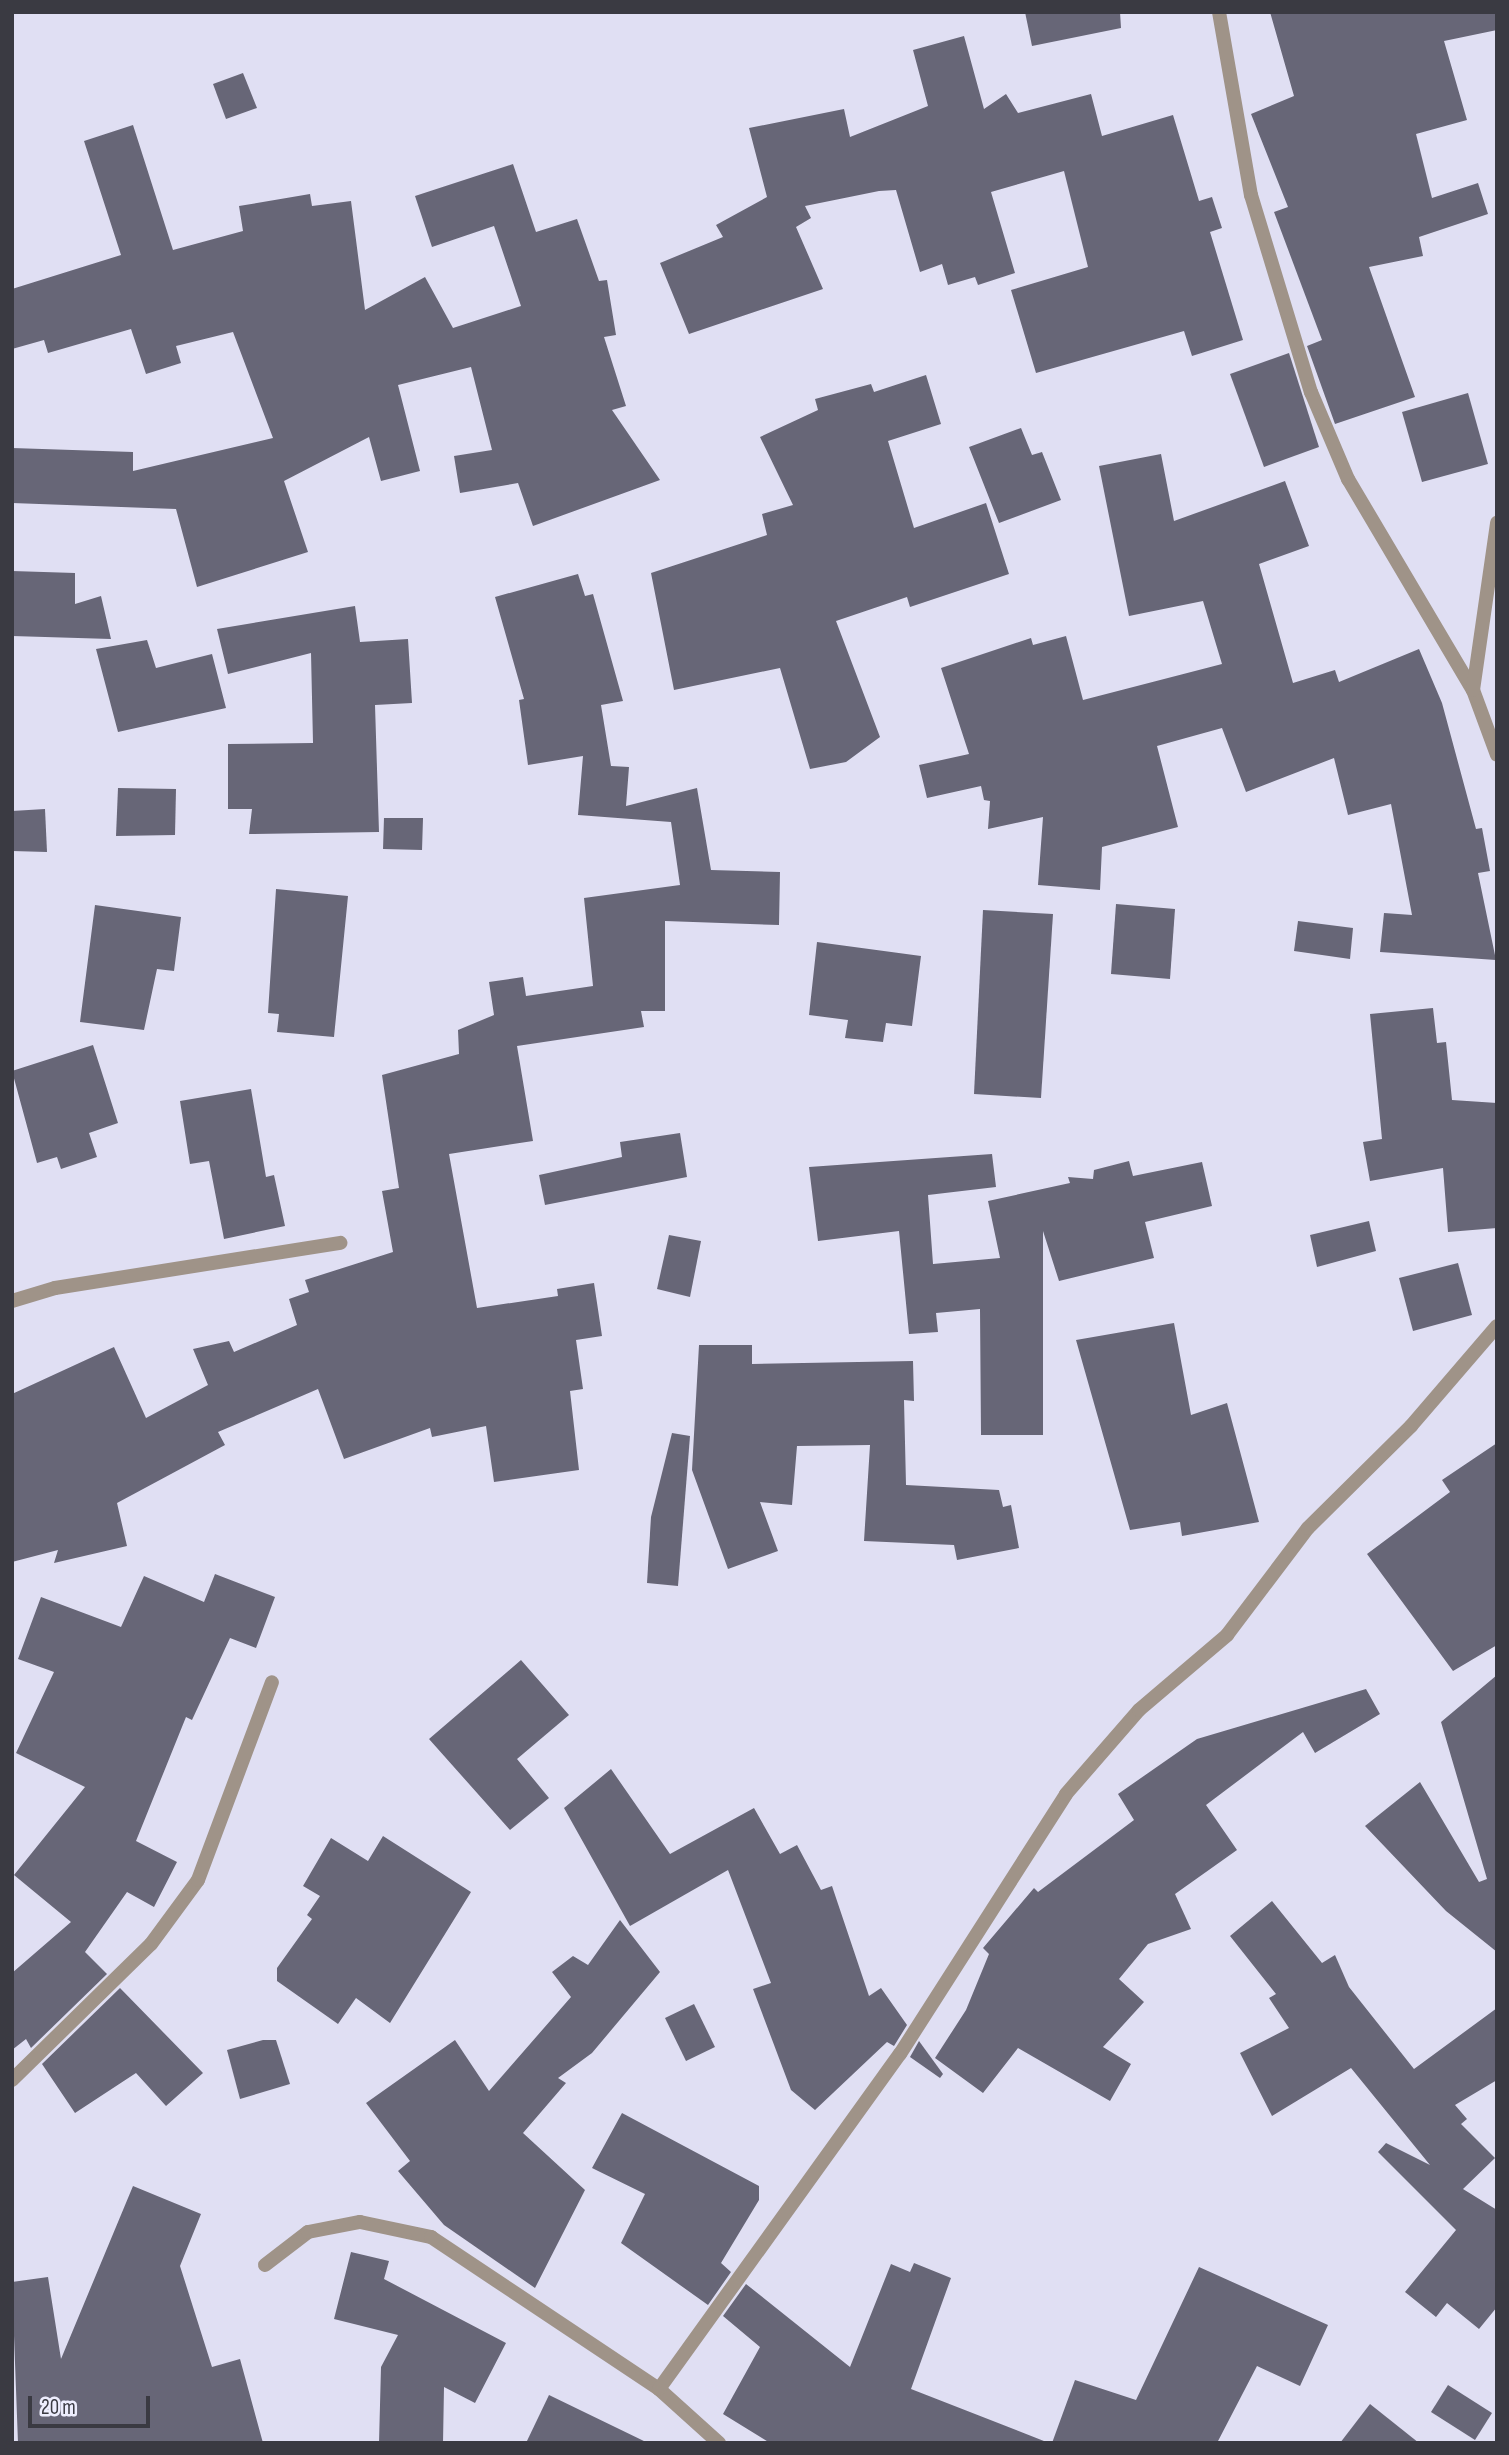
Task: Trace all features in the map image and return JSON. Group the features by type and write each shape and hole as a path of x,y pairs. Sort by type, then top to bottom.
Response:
{"street":[{"path":"1219,12 1251,195 1311,392 1348,479 1473,690 1497,755"},
{"path":"1473,690 1497,523"},
{"path":"12,1301 55,1288 340,1243"},
{"path":"659,2389 900,2054 1066,1794 1139,1710 1227,1635 1308,1528 1411,1426 1497,1326"},
{"path":"12,2080 141,1954 198,1880 272,1682"},
{"path":"265,2265 308,2232 360,2222 431,2237 659,2389 719,2443"}],"building":[{"path":"1025,12 1120,12 1121,28 1032,46"},
{"path":"1270,12 1497,12 1497,30 1444,41 1467,120 1416,134 1432,198 1478,183 1488,214 1419,237 1423,256 1369,267 1415,397 1335,424 1307,346 1322,340 1274,212 1288,207 1251,114 1294,96"},
{"path":"964,36 984,109 1006,94 1018,113 1091,94 1102,136 1173,115 1199,201 1212,197 1222,228 1210,232 1243,340 1192,356 1184,331 1036,373 1011,290 1088,267 1064,171 991,192 1015,273 978,285 975,277 948,285 942,264 920,272 896,190 879,191 805,206 811,218 796,227 823,289 689,334 660,263 723,237 716,225 767,197 749,128 844,109 850,137 928,106 913,50"},
{"path":"243,73 257,108 226,119 213,84"},
{"path":"133,125 173,250 243,231 239,206 310,194 312,206 351,201 365,310 425,277 453,328 521,306 494,226 432,247 415,196 513,164 536,232 577,219 599,281 607,280 616,335 604,337 626,406 612,410 660,480 533,526 518,483 460,493 454,456 492,450 471,367 398,385 420,471 381,481 369,437 284,481 308,552 197,587 176,509 12,503 12,448 133,452 133,471 273,438 233,332 176,346 181,363 146,374 131,329 48,353 44,340 12,349 12,289 121,255 84,141"},
{"path":"1289,353 1319,447 1264,467 1230,374"},
{"path":"926,375 941,424 888,441 914,528 986,503 1009,574 910,607 907,597 836,621 880,737 846,762 810,769 780,668 674,690 651,573 767,535 762,514 793,505 760,437 818,410 815,399 871,384 874,392"},
{"path":"1468,393 1488,464 1422,482 1402,412"},
{"path":"1021,428 1032,455 1042,452 1061,500 999,523 969,447"},
{"path":"1161,454 1174,521 1285,481 1309,546 1259,564 1293,683 1335,670 1339,682 1419,649 1442,703 1476,829 1482,828 1490,871 1478,873 1496,960 1380,952 1384,913 1412,915 1391,804 1348,815 1334,758 1246,792 1222,728 1157,746 1178,827 1102,847 1100,890 1038,885 1043,817 988,829 990,801 984,800 981,786 927,798 919,765 969,754 941,668 1031,638 1033,645 1066,636 1083,700 1222,664 1203,601 1129,616 1099,466"},
{"path":"12,571 75,573 75,604 101,596 111,639 12,636"},
{"path":"578,574 585,596 593,594 623,701 601,705 611,766 629,767 626,806 697,788 711,870 780,872 779,925 665,921 665,1011 641,1011 644,1027 517,1046 533,1141 449,1154 477,1308 558,1296 557,1289 594,1283 602,1336 576,1340 583,1389 570,1391 579,1470 494,1482 486,1426 432,1437 430,1428 344,1459 318,1389 218,1432 225,1445 117,1503 127,1546 54,1563 58,1550 12,1562 12,1394 114,1347 146,1418 208,1385 193,1349 229,1341 234,1352 297,1325 289,1299 309,1292 305,1280 393,1252 382,1191 399,1188 382,1075 459,1054 458,1030 494,1015 489,982 523,977 526,996 593,986 584,898 680,885 671,822 578,815 583,756 528,765 519,700 524,699 495,597"},
{"path":"355,606 360,642 408,639 412,703 375,705 379,832 249,834 252,809 228,809 228,744 313,743 311,653 228,674 217,629"},
{"path":"147,640 156,668 212,654 226,708 118,732 96,649"},
{"path":"118,788 176,789 175,835 116,836"},
{"path":"45,809 47,852 12,851 12,811"},
{"path":"384,818 423,818 422,850 383,849"},
{"path":"276,889 348,896 334,1037 277,1032 279,1014 268,1013"},
{"path":"1116,904 1175,909 1170,979 1111,974"},
{"path":"95,905 181,917 174,971 157,969 144,1030 80,1022"},
{"path":"983,910 1053,914 1041,1098 974,1094"},
{"path":"1298,921 1353,928 1350,959 1294,951"},
{"path":"817,942 921,956 912,1026 886,1023 883,1042 845,1038 848,1020 809,1015"},
{"path":"1433,1008 1437,1043 1446,1042 1452,1100 1497,1103 1497,1228 1448,1232 1443,1168 1370,1181 1363,1142 1382,1139 1370,1014"},
{"path":"93,1045 118,1123 89,1133 97,1157 61,1169 57,1157 37,1163 12,1071"},
{"path":"251,1089 266,1177 274,1175 285,1226 224,1239 209,1161 190,1164 180,1101"},
{"path":"680,1133 687,1177 545,1205 539,1175 622,1157 620,1142"},
{"path":"992,1154 996,1187 928,1195 933,1264 1000,1258 988,1201 1070,1183 1068,1177 1093,1179 1094,1170 1129,1161 1133,1176 1202,1162 1212,1206 1145,1222 1154,1258 1059,1281 1043,1231 1043,1435 981,1435 980,1309 936,1313 938,1332 909,1334 899,1231 818,1241 809,1167"},
{"path":"1369,1221 1376,1251 1317,1267 1310,1235"},
{"path":"669,1235 701,1241 690,1297 657,1289"},
{"path":"1458,1263 1472,1315 1413,1331 1399,1278"},
{"path":"1174,1323 1191,1415 1227,1403 1259,1522 1182,1536 1180,1522 1130,1530 1076,1340"},
{"path":"699,1345 752,1345 752,1364 913,1361 914,1401 904,1400 906,1485 999,1490 1003,1507 1011,1505 1019,1548 957,1560 954,1545 864,1541 870,1445 797,1446 792,1505 760,1502 778,1551 728,1569 692,1470"},
{"path":"672,1433 690,1436 678,1586 647,1583 651,1517"},
{"path":"1497,1443 1497,1645 1453,1671 1367,1554 1450,1492 1442,1480"},
{"path":"215,1574 275,1597 256,1648 230,1638 192,1720 186,1717 136,1841 177,1862 154,1907 127,1892 85,1952 107,1974 31,2048 26,2039 12,2050 12,1973 71,1922 14,1875 85,1787 16,1753 54,1672 18,1659 41,1597 121,1627 144,1576 204,1602"},
{"path":"521,1660 569,1715 517,1759 549,1798 510,1830 429,1739"},
{"path":"1497,1675 1497,1952 1446,1911 1365,1826 1420,1782 1479,1882 1487,1879 1441,1722"},
{"path":"1366,1689 1380,1714 1315,1753 1303,1732 1206,1805 1237,1850 1175,1894 1191,1929 1148,1944 1119,1979 1144,2002 1103,2047 1131,2064 1110,2101 1018,2048 983,2093 935,2058 966,2010 989,1954 983,1948 1034,1888 1038,1892 1134,1820 1118,1794 1197,1739"},
{"path":"611,1769 670,1854 754,1808 780,1854 797,1845 821,1890 832,1886 869,1996 881,1988 907,2025 894,2046 887,2042 815,2110 791,2090 753,1989 771,1983 728,1870 630,1926 564,1808"},
{"path":"383,1836 471,1892 390,2023 356,1998 338,2024 277,1981 277,1968 312,1919 307,1915 320,1896 303,1886 331,1838 368,1861"},
{"path":"1272,1901 1322,1963 1335,1955 1349,1987 1414,2069 1497,2008 1497,2080 1455,2105 1467,2119 1461,2124 1495,2158 1463,2189 1497,2210 1497,2307 1479,2329 1447,2303 1436,2317 1405,2292 1456,2230 1378,2152 1386,2143 1430,2165 1351,2068 1272,2116 1240,2053 1289,2028 1269,1998 1276,1994 1230,1936"},
{"path":"620,1920 660,1972 592,2053 558,2078 566,2083 523,2133 585,2190 535,2288 444,2225 398,2171 410,2161 366,2103 455,2040 489,2091 571,1997 552,1972 573,1956 588,1965"},
{"path":"120,1988 203,2073 166,2106 136,2073 75,2113 42,2064"},
{"path":"694,2004 715,2047 686,2061 665,2018"},
{"path":"263,2040 276,2040 290,2084 240,2099 227,2050"},
{"path":"919,2041 943,2074 940,2078 910,2057"},
{"path":"622,2113 759,2186 759,2200 721,2263 731,2272 708,2305 621,2243 645,2194 592,2168"},
{"path":"133,2186 201,2214 180,2266 212,2367 240,2359 263,2443 18,2443 12,2282 48,2277 61,2359"},
{"path":"351,2252 389,2261 384,2279 506,2343 475,2403 444,2387 443,2443 379,2443 381,2367 398,2335 334,2319"},
{"path":"914,2263 951,2278 911,2389 1049,2443 770,2443 723,2414 760,2347 723,2316 746,2284 850,2367 891,2264 910,2272"},
{"path":"1199,2267 1328,2325 1300,2386 1257,2366 1217,2443 1052,2443 1075,2380 1136,2400"},
{"path":"1448,2385 1492,2413 1475,2440 1431,2412"},
{"path":"549,2395 648,2443 526,2443"},
{"path":"1370,2404 1419,2443 1340,2443"}]}
